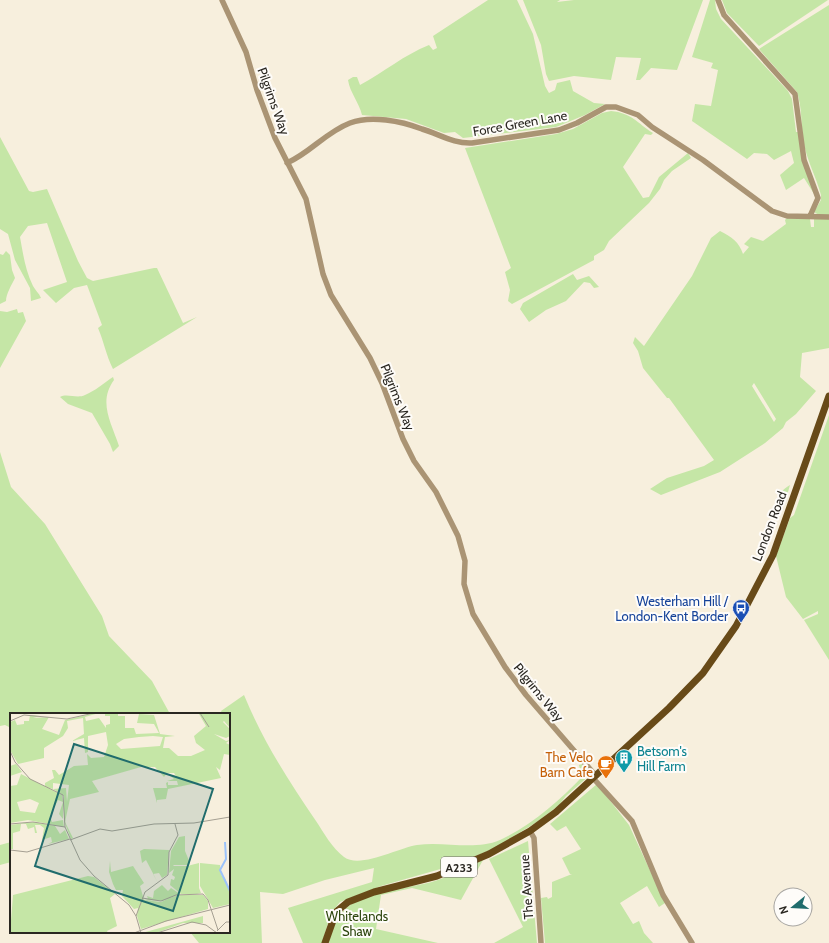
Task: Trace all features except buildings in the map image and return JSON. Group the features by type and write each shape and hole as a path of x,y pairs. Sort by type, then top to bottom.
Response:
{"main road":[{"name":"London Road","path":"595,777 669,708 703,673 736,626 773,555 829,396"},
{"name":"A233","path":"325,943 336,912 348,902 374,892 437,876 489,854 530,831 556,812 595,777"}],"street":[{"name":"Pilgrims Way","path":"222,0 246,52 265,114 310,210 323,274 331,295 370,358 382,383 403,439 414,461 436,492 458,536 464,557 464,584 473,614 501,662 526,695 632,821 663,895 692,943"},
{"path":"718,0 724,15 795,94 804,160 818,198 810,216"},
{"name":"Force Green Lane","path":"288,163 302,155 333,132 355,122 392,121 423,129 457,142 472,143 559,130 585,119 606,107 616,107 638,115 652,127 702,160 772,211 787,216 829,218"},
{"name":"The Avenue","path":"530,831 534,838 541,943"}],"green space":[{"path":"488,0 517,0 533,34 545,86 549,93 555,90 557,83 570,80 573,91 594,103 605,104 585,115 556,127 463,138 455,132 444,133 406,119 362,115 348,80 353,77 357,77 360,85 420,49 429,45 433,50 437,48 433,36"},
{"path":"523,0 560,0 557,2 574,0 703,0 677,70 651,68 640,80 636,80 641,58 616,57 611,80 574,76 549,81 546,74 541,45"},
{"path":"710,0 715,0 716,9 721,19 788,91 792,99 796,132 798,132 816,197 804,178 786,190 780,175 794,163 791,151 774,160 767,154 754,153 747,159 692,121 695,104 711,106 718,70 711,68 713,63 692,57"},
{"path":"722,0 828,0 759,46 727,13"},
{"path":"829,5 829,216 819,215 814,212 821,200 821,195 804,146 801,109 797,92 759,49"},
{"path":"611,111 629,116 653,133 651,135 645,134 623,167 643,198 649,197 659,177 688,153 691,158 672,171 664,180 660,189 649,203 609,241 604,250 594,256 594,260 512,304 508,301 510,290 505,272 511,268 465,148 556,134 573,129 602,113"},
{"path":"0,137 29,191 33,192 47,189 78,261 87,278 93,281 157,268 183,323 197,317 113,369 98,328 102,325 87,285 74,288 56,303 43,290 67,282 47,223 28,226 20,237 28,274 33,286 41,298 31,301 30,288 15,260 8,234 0,229"},
{"path":"787,218 810,219 811,227 814,227 814,219 829,219 829,348 802,353 800,377 816,391 796,414 786,422 783,428 765,443 720,472 661,495 650,489 667,478 704,466 714,460 669,398 667,398 643,368 638,351 633,343 635,337 644,346 692,276 711,238 720,231 728,235 739,246 743,254 749,247 744,244 751,237 763,241 786,224 785,220","holes":["754,383 776,419 774,422 752,386"]},
{"path":"6,251 10,255 12,270 15,278 8,292 6,301 0,304 0,254 3,255"},
{"path":"573,274 577,280 589,276 599,287 594,288 590,283 584,282 566,301 546,310 529,322 520,309 523,303"},
{"path":"17,309 18,313 23,312 26,321 0,368 0,311 7,312"},
{"path":"113,377 114,380 109,388 106,404 119,446 113,452 92,413 68,404 60,397 85,395"},
{"path":"829,415 829,660 804,620 818,614 818,611 803,619 786,597 776,556 790,518 794,515"},
{"path":"0,452 11,487 45,524 102,616 109,636 152,681 169,713 10,713 10,728 5,725 0,726"},
{"path":"790,485 784,506 780,503 780,495"},
{"path":"244,695 259,728 277,760 325,835 332,845 344,857 351,860 359,861 379,857 417,845 480,845 500,840 523,828 564,795 582,777 579,765 582,764 590,775 566,796 559,805 537,822 493,849 451,866 381,886 340,902 331,913 322,943 303,943 288,908 372,882 374,868 325,880 283,894 260,892 262,943 199,943 191,933 230,933 230,713 222,713 221,711"},
{"path":"597,784 629,825 665,903 659,907 647,886 620,903 633,924 639,921 644,933 653,943 545,943 541,898 547,897 548,899 552,897 552,882 572,874 570,874 562,858 581,849 566,826 557,831 550,824"},
{"path":"528,841 537,943 494,943 523,927 489,859"},
{"path":"10,842 10,862 0,865 0,845"},
{"name":"Whitelands Shaw","path":"483,860 461,900 412,888 381,895 376,929 438,943 329,943 333,926 341,914 351,904 378,893 439,880"}],"place":[{"name":"Westerham Hill / London-Kent Border","path":"741,623"},
{"name":"Betsom's Hill Farm","path":"624,773"},
{"name":"The Velo Barn Cafe","path":"606,779"}]}
